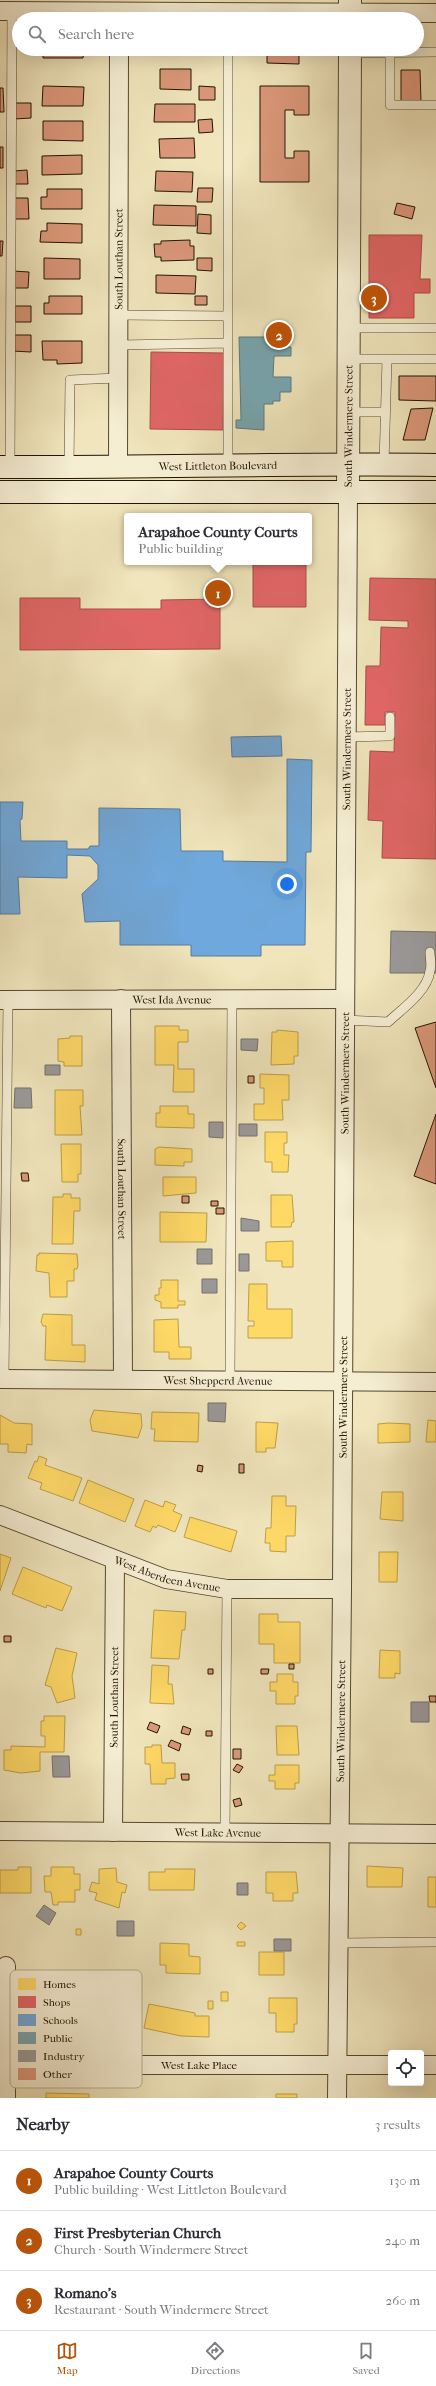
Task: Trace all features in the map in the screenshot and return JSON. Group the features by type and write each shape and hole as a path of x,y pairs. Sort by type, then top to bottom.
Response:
{"main road":[{"name":"South Windermere Street","path":"348,492 350,56"},
{"name":"West Littleton Boulevard","path":"5,467 118,468 436,464"},
{"path":"0,492 436,492"}],"street":[{"path":"301,12 350,10 363,12"},
{"path":"6,11 34,12"},
{"path":"424,14 436,13"},
{"name":"South Louthan Street","path":"118,468 119,56"},
{"name":"South Windermere Street","path":"337,2098 342,1589 344,999 348,492"},
{"name":"South Louthan Street","path":"121,999 122,1378"},
{"name":"West Ida Avenue","path":"4,1000 344,999"},
{"name":"West Shepperd Avenue","path":"2,1379 122,1378 436,1382"},
{"name":"West Aberdeen Avenue","path":"0,1515 166,1580 227,1589 342,1589"},
{"name":"South Louthan Street","path":"113,1832 115,1561"},
{"name":"West Lake Avenue","path":"0,1831 436,1834"},
{"path":"6,1966 6,2098"},
{"name":"West Lake Place","path":"142,2065 388,2065"},
{"path":"424,2065 436,2065"}],"lane":[{"path":"5,467 10,436 6,11"},
{"path":"424,51 436,52"},
{"path":"228,56 228,466"},
{"path":"390,56 390,105 436,105"},
{"path":"119,315 228,316"},
{"path":"349,328 436,328"},
{"path":"119,345 228,343"},
{"path":"348,359 436,359"},
{"path":"384,464 387,359"},
{"path":"69,468 70,380 118,378"},
{"path":"0,379 10,379"},
{"path":"348,412 385,412"},
{"path":"0,436 10,436"},
{"path":"346,737 390,736 390,717"},
{"path":"344,1020 388,1022 410,1002 426,983 430,972 430,952"},
{"path":"230,1380 232,999"},
{"path":"2,1379 4,1000"},
{"path":"225,1833 227,1589"},
{"path":"338,1943 436,1942"}],"building: Homes":[{"path":"155,1026 179,1026 179,1030 188,1030 188,1042 178,1042 178,1069 194,1069 194,1092 173,1092 174,1065 155,1065"},
{"path":"277,1030 298,1032 298,1056 294,1056 294,1064 271,1065 272,1032 277,1032"},
{"path":"70,1036 82,1036 82,1066 64,1066 64,1062 58,1061 58,1039 70,1038"},
{"path":"260,1074 289,1075 289,1100 282,1100 283,1120 254,1120 254,1104 264,1104 264,1088 260,1088"},
{"path":"55,1090 83,1090 83,1106 80,1106 82,1135 55,1135"},
{"path":"160,1106 188,1106 188,1114 194,1114 194,1128 156,1127 156,1113 160,1113"},
{"path":"265,1132 287,1132 287,1143 284,1143 284,1155 289,1155 288,1172 272,1172 272,1162 265,1162"},
{"path":"61,1144 81,1144 81,1174 78,1174 78,1182 62,1182"},
{"path":"159,1147 192,1149 192,1162 184,1162 184,1166 155,1165 155,1149"},
{"path":"163,1177 196,1177 196,1193 163,1196"},
{"path":"63,1194 71,1194 71,1198 80,1198 80,1211 74,1211 73,1244 52,1244 53,1197 63,1197"},
{"path":"271,1195 292,1195 294,1222 292,1222 291,1227 271,1227"},
{"path":"160,1212 207,1213 206,1242 160,1242"},
{"path":"293,1241 293,1267 282,1267 282,1261 266,1261 266,1242"},
{"path":"39,1253 77,1254 78,1265 77,1269 74,1269 74,1281 67,1281 67,1297 50,1297 49,1273 36,1271 37,1255 39,1255"},
{"path":"161,1280 178,1280 178,1301 185,1301 185,1305 178,1305 178,1308 161,1308 161,1302 155,1300 155,1295 159,1295"},
{"path":"249,1284 267,1284 267,1309 292,1309 292,1338 248,1338 248,1326 254,1326 254,1321 248,1321"},
{"path":"43,1314 72,1315 72,1345 85,1345 85,1362 45,1360 46,1326 43,1326 41,1322"},
{"path":"178,1319 179,1347 191,1347 191,1359 169,1359 169,1352 154,1352 154,1320"},
{"path":"94,1410 141,1414 142,1426 138,1438 92,1431 90,1420"},
{"path":"152,1412 199,1413 198,1442 154,1441 155,1429 151,1429"},
{"path":"0,1415 14,1423 32,1424 32,1445 27,1444 26,1453 8,1452 8,1444 0,1444"},
{"path":"428,1420 436,1421 436,1442 426,1442"},
{"path":"256,1422 278,1423 275,1448 266,1448 266,1452 256,1452"},
{"path":"378,1424 410,1424 410,1442 378,1443"},
{"path":"39,1456 47,1459 45,1465 82,1478 73,1501 40,1489 42,1483 28,1478 35,1461 37,1462"},
{"path":"88,1480 134,1499 125,1522 79,1503"},
{"path":"382,1492 403,1492 403,1521 380,1519"},
{"path":"272,1496 286,1496 286,1506 296,1506 295,1536 286,1536 286,1552 270,1551 270,1543 265,1543 266,1528 271,1528"},
{"path":"145,1500 163,1507 165,1501 176,1505 173,1511 182,1515 175,1532 158,1525 156,1528 153,1526 150,1532 135,1526"},
{"path":"190,1517 237,1531 231,1552 184,1537"},
{"path":"379,1552 398,1552 397,1582 379,1582"},
{"path":"0,1554 11,1558 0,1591"},
{"path":"23,1567 72,1587 62,1611 47,1605 46,1608 12,1594"},
{"path":"154,1610 186,1612 185,1630 182,1630 179,1659 151,1658"},
{"path":"259,1614 278,1614 278,1622 300,1622 300,1663 274,1663 274,1644 259,1644"},
{"path":"56,1648 77,1653 72,1676 75,1698 57,1703 51,1687 45,1685"},
{"path":"380,1650 400,1651 400,1674 395,1673 395,1678 379,1678"},
{"path":"152,1665 169,1666 168,1684 172,1684 174,1704 150,1703"},
{"path":"277,1674 293,1674 293,1682 298,1682 298,1696 295,1696 295,1704 276,1704 276,1691 270,1691 270,1682 277,1682"},
{"path":"44,1716 65,1716 64,1752 40,1752 40,1771 21,1773 4,1770 4,1750 11,1750 11,1746 45,1747 45,1736 41,1736 41,1721 44,1721"},
{"path":"276,1726 297,1726 299,1755 277,1755"},
{"path":"152,1745 161,1745 162,1763 175,1763 175,1778 166,1779 166,1784 151,1784 150,1764 145,1764 145,1747 152,1747"},
{"path":"275,1765 299,1765 299,1783 295,1783 295,1789 275,1789 275,1781 269,1781 269,1775 275,1775"},
{"path":"367,1866 403,1868 402,1887 367,1887"},
{"path":"18,1867 31,1867 31,1893 0,1893 0,1870 18,1870"},
{"path":"51,1867 74,1867 74,1874 80,1874 80,1890 75,1890 75,1902 58,1902 58,1905 53,1905 51,1892 45,1892 44,1876 51,1876"},
{"path":"116,1868 117,1882 127,1885 125,1893 122,1892 119,1908 95,1900 97,1893 89,1891 92,1882 99,1884 99,1869"},
{"path":"165,1869 195,1869 194,1890 149,1890 149,1872 165,1872"},
{"path":"266,1872 296,1872 298,1893 293,1893 293,1901 273,1901 273,1893 266,1893"},
{"path":"428,1877 436,1877 436,1907 428,1907"},
{"path":"241,1922 246,1926 241,1930 237,1926"},
{"path":"76,1929 81,1929 81,1935 76,1935"},
{"path":"237,1942 245,1942 245,1946 237,1946"},
{"path":"160,1943 189,1944 189,1956 200,1957 200,1974 166,1973 166,1965 160,1965"},
{"path":"259,1952 284,1952 284,1975 259,1975"},
{"path":"221,1992 228,1992 228,2001 221,2001"},
{"path":"269,1998 297,1998 297,2024 294,2024 294,2032 276,2032 276,2013 269,2013"},
{"path":"208,2001 213,2001 213,2009 208,2009"},
{"path":"149,2004 195,2013 195,2016 209,2016 209,2037 181,2036 144,2028"},
{"path":"46,2093 89,2094 89,2098 46,2098"},
{"path":"276,2094 297,2094 297,2098 276,2098"}],"building: Shops":[{"path":"369,235 422,235 420,279 430,279 430,293 414,293 414,318 369,318"},
{"path":"151,352 224,353 223,430 150,429"},
{"path":"253,565 306,565 306,607 253,607"},
{"path":"370,578 436,579 436,859 382,858 383,821 368,820 370,751 394,752 395,712 385,712 385,725 365,725 366,666 380,666 381,627 408,628 408,621 369,620"},
{"path":"20,598 80,598 80,609 161,609 161,600 220,599 220,649 20,650"}],"building: Schools":[{"path":"281,736 282,756 232,757 231,737"},
{"path":"287,759 312,760 311,852 306,852 305,945 261,945 261,956 191,956 191,945 120,945 120,921 85,922 82,894 98,879 98,865 90,856 67,855 67,878 18,877 20,914 0,914 0,802 23,802 22,819 20,820 21,841 67,841 67,849 88,849 90,846 99,846 99,808 180,809 181,851 223,851 223,861 287,862"}],"building: Public":[{"path":"239,337 285,337 285,347 291,347 291,356 274,356 273,377 291,377 291,392 280,392 280,401 273,401 273,404 264,404 264,430 236,428 236,420 241,420"}],"building: Industry":[{"path":"391,931 436,932 436,973 390,973"},
{"path":"241,1039 258,1039 257,1051 241,1050"},
{"path":"45,1065 60,1065 60,1075 45,1075"},
{"path":"15,1088 31,1088 32,1108 14,1108"},
{"path":"209,1122 223,1122 223,1138 209,1137"},
{"path":"239,1124 257,1124 257,1136 239,1136"},
{"path":"241,1218 259,1221 259,1231 241,1231"},
{"path":"197,1249 212,1249 212,1264 197,1264"},
{"path":"239,1254 249,1254 249,1271 239,1271"},
{"path":"202,1279 217,1279 217,1293 202,1293"},
{"path":"208,1403 226,1403 225,1422 208,1421"},
{"path":"411,1702 429,1702 429,1722 411,1722"},
{"path":"52,1756 69,1756 70,1777 53,1777"},
{"path":"237,1883 248,1883 248,1895 237,1895"},
{"path":"44,1905 56,1913 49,1925 36,1916"},
{"path":"117,1921 134,1921 134,1936 117,1936"},
{"path":"274,1939 291,1939 291,1951 274,1951"}],"building: Other":[{"path":"43,56 83,56 83,58 43,58"},
{"path":"267,56 299,56 299,64 267,63"},
{"path":"160,69 191,69 191,90 160,89"},
{"path":"401,70 420,70 421,101 401,101"},
{"path":"43,86 84,87 83,106 42,106"},
{"path":"199,86 215,87 215,100 199,100"},
{"path":"260,86 309,86 309,115 294,115 294,110 285,110 285,158 294,158 294,151 309,151 309,182 260,182"},
{"path":"0,88 3,88 4,112 0,112"},
{"path":"14,103 31,103 31,118 14,119"},
{"path":"155,104 195,104 195,122 154,122"},
{"path":"212,119 213,132 199,133 198,120"},
{"path":"43,121 83,121 83,141 43,140"},
{"path":"194,138 195,158 160,158 159,139"},
{"path":"0,147 3,147 3,168 0,168"},
{"path":"82,155 82,174 42,175 42,156"},
{"path":"27,170 28,184 15,184 14,171"},
{"path":"156,171 193,172 192,192 155,191"},
{"path":"198,188 213,188 212,202 197,202"},
{"path":"47,189 82,189 82,209 41,209 41,197 47,197"},
{"path":"15,198 28,198 29,219 15,219"},
{"path":"397,203 415,207 412,219 394,214"},
{"path":"154,205 196,206 196,226 153,225"},
{"path":"198,214 211,215 211,234 197,233"},
{"path":"47,223 82,224 82,243 40,242 41,231 47,231"},
{"path":"190,240 190,246 194,246 194,260 161,261 161,257 155,257 154,244 161,244 161,241"},
{"path":"0,241 3,241 2,256 0,256"},
{"path":"44,258 80,259 80,279 44,279"},
{"path":"197,258 212,258 212,271 197,270"},
{"path":"13,271 29,272 28,288 12,288"},
{"path":"156,275 196,276 195,294 156,293"},
{"path":"49,296 82,296 82,314 44,314 44,303 49,303"},
{"path":"195,296 207,296 207,305 195,305"},
{"path":"15,306 31,306 31,322 15,322"},
{"path":"12,335 31,335 31,352 12,351"},
{"path":"42,341 82,341 82,363 57,364 57,360 43,360"},
{"path":"399,376 436,376 436,401 399,400"},
{"path":"433,408 425,440 403,440 411,409"},
{"path":"436,1022 436,1088 415,1028"},
{"path":"248,1076 254,1076 254,1083 248,1083"},
{"path":"436,1114 436,1184 414,1176"},
{"path":"21,1173 28,1173 29,1181 22,1181"},
{"path":"182,1196 189,1196 189,1203 182,1203"},
{"path":"211,1201 218,1201 218,1206 211,1206"},
{"path":"216,1208 224,1208 224,1214 216,1214"},
{"path":"239,1464 244,1464 244,1473 239,1473"},
{"path":"198,1465 203,1466 202,1472 197,1471"},
{"path":"4,1636 11,1636 11,1642 4,1642"},
{"path":"289,1664 294,1664 294,1669 289,1669"},
{"path":"208,1669 213,1669 213,1674 208,1674"},
{"path":"261,1669 269,1669 268,1674 261,1674"},
{"path":"429,1696 436,1696 436,1702 430,1702"},
{"path":"150,1722 160,1726 157,1733 147,1729"},
{"path":"183,1726 191,1729 189,1735 181,1733"},
{"path":"206,1731 212,1731 212,1736 206,1736"},
{"path":"171,1740 181,1744 179,1751 168,1746"},
{"path":"233,1749 241,1749 241,1759 233,1759"},
{"path":"237,1764 243,1767 239,1773 233,1770"},
{"path":"181,1774 189,1774 189,1780 182,1780"},
{"path":"240,1798 242,1805 235,1807 233,1800"}],"place":[{"name":"Romano's","path":"374,298"},
{"name":"First Presbyterian Church","path":"279,335"},
{"name":"Arapahoe County Courts","path":"218,593"}]}
